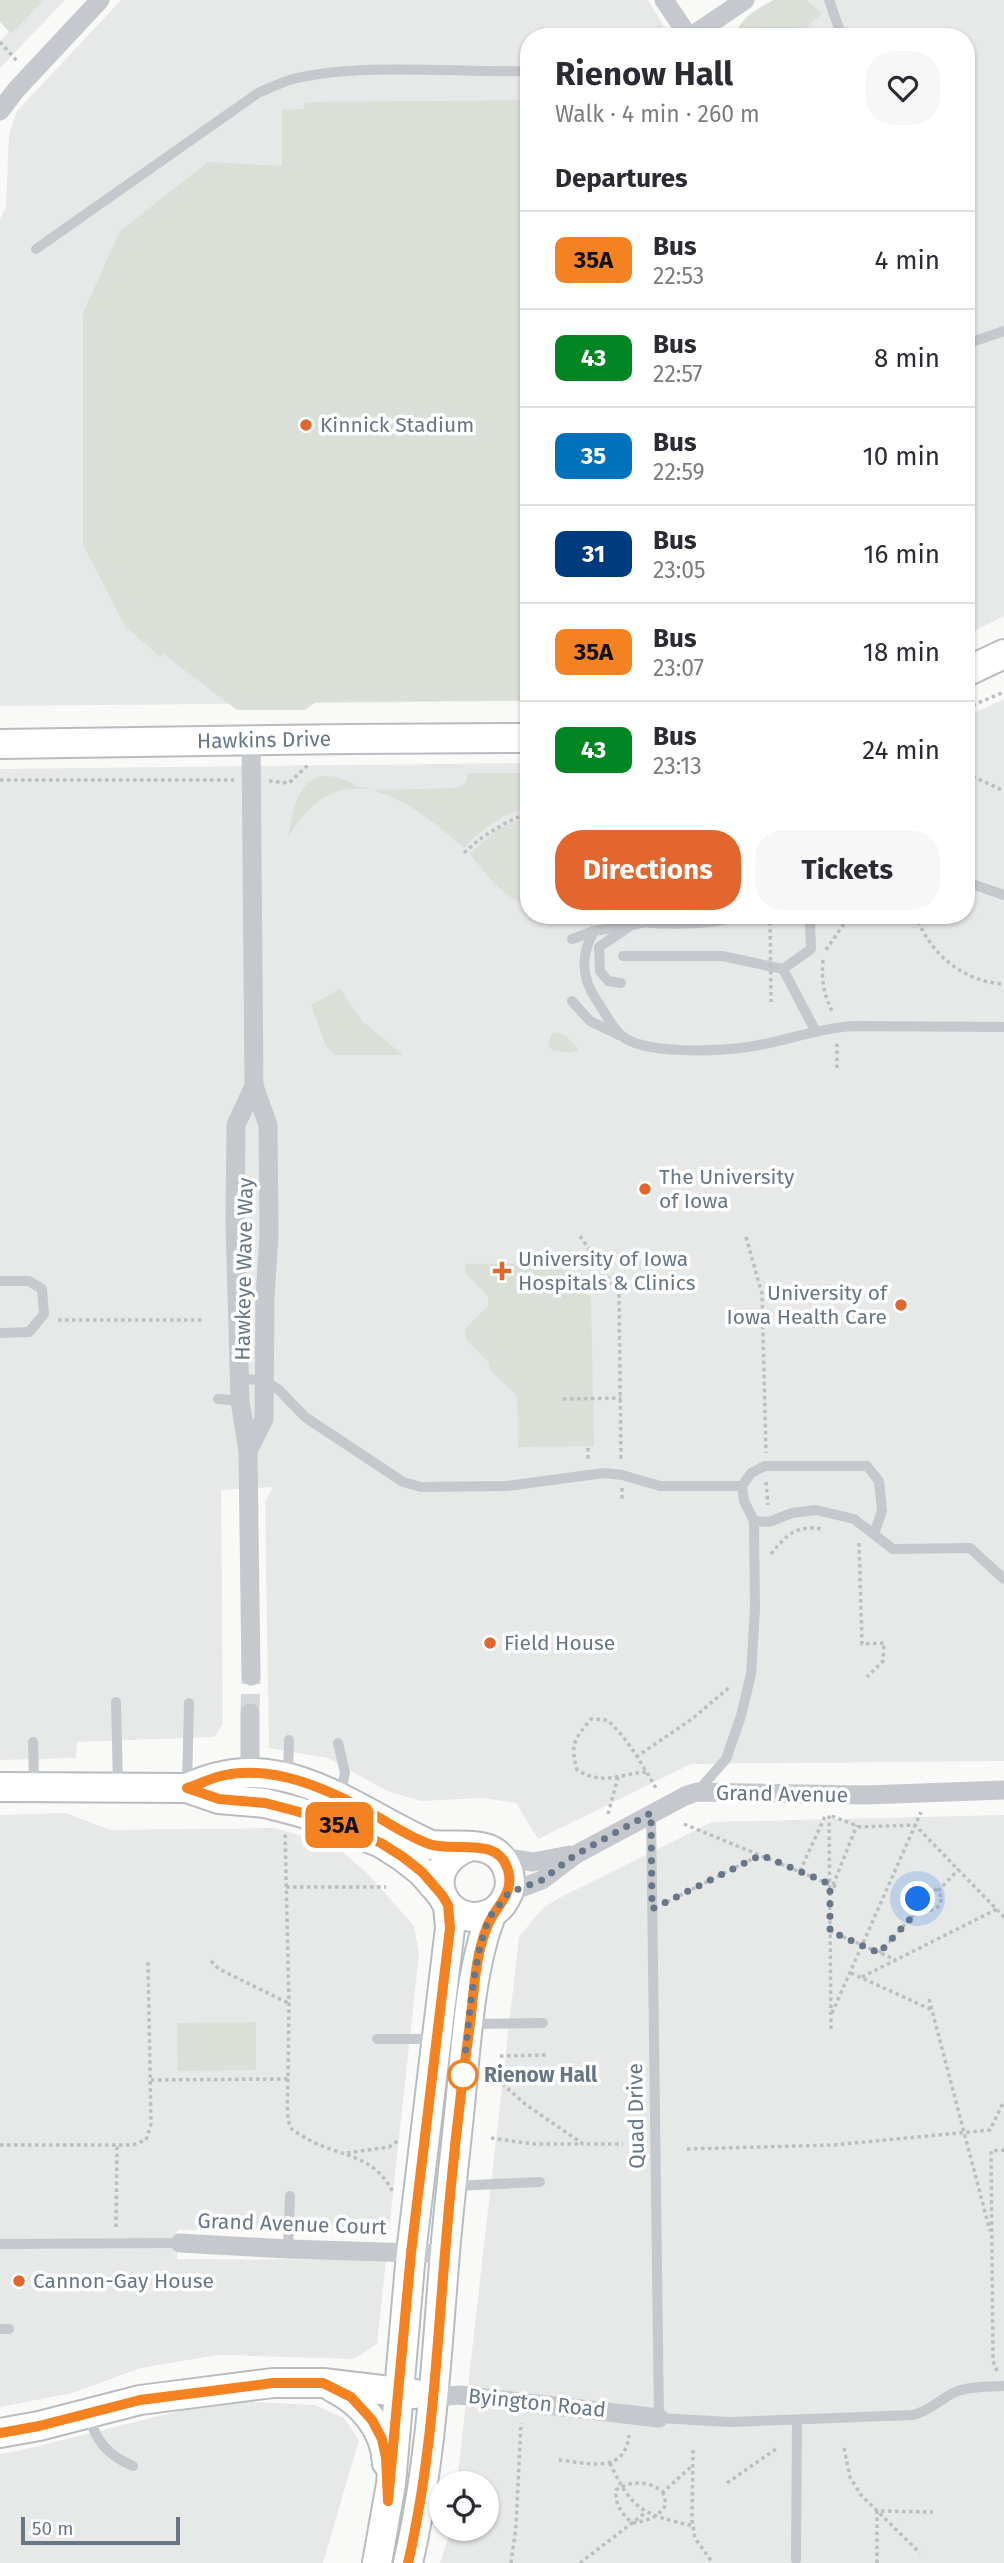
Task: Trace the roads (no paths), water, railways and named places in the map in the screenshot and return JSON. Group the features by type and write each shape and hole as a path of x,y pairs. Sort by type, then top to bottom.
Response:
{"main road":[{"path":"975,668 1004,654"},
{"name":"Hawkins Drive","path":"0,744 520,738"},
{"path":"187,1788 219,1776 250,1774 312,1785 335,1809 403,1857 445,1900 467,1916 480,1917 500,1903"},
{"path":"0,1787 187,1788 219,1799 335,1809 431,1845 485,1847 500,1857 508,1868 510,1881 480,1952 445,2254 435,2396 419,2514 408,2563"},
{"path":"377,2563 388,2501 411,2253 450,1928 439,1883 442,1867 455,1852 468,1846"},
{"name":"Byington Road","path":"0,2433 140,2400 273,2383 323,2383 435,2396"},
{"path":"323,2383 351,2397 372,2420 384,2448 388,2501"}],"street":[{"path":"0,111 22,83 100,0"},
{"path":"664,0 684,28"},
{"path":"703,28 745,0"},
{"name":"Hawkeye Wave Way","path":"248,1451 264,1419 269,1138 268,1125 254,1086 251,741"},
{"name":"Hawkeye Wave Way","path":"251,1676 248,1451 240,1401 236,1125 254,1086"},
{"path":"250,1713 250,1774"},
{"name":"Grand Avenue","path":"500,1903 542,1880 575,1855 651,1813 697,1793 866,1795 1004,1790"},
{"name":"Grand Avenue","path":"500,1857 533,1861 575,1855"},
{"name":"Grand Avenue Court","path":"180,2243 445,2254"},
{"name":"Byington Road","path":"435,2396 459,2395 659,2418"}],"lane":[{"path":"829,0 839,28"},
{"path":"36,249 258,93 291,79 323,73 520,71"},
{"path":"975,341 1004,331"},
{"path":"975,885 1004,895"},
{"path":"572,939 594,931 634,924"},
{"path":"621,983 608,981 600,971 599,947 634,924"},
{"path":"624,956 722,956 783,969 811,949 810,924"},
{"path":"594,931 586,946 584,969 588,988 622,1036"},
{"path":"783,969 816,1031"},
{"path":"572,1001 590,1021 642,1046 674,1050 748,1047 837,1027 1004,1027"},
{"path":"0,1282 29,1281 42,1289 44,1314 29,1332 0,1333"},
{"path":"240,1379 264,1380 279,1390 305,1418 403,1482 421,1488 507,1486 588,1474 622,1475 660,1486 742,1486"},
{"path":"218,1399 240,1401"},
{"path":"697,1793 726,1759 741,1716 751,1675 755,1609 754,1521 744,1501 742,1486 751,1473 765,1466 867,1466 879,1481 882,1511 874,1534"},
{"path":"754,1521 769,1522 792,1513 816,1510 854,1519 893,1549 970,1548 1004,1579"},
{"path":"116,1702 118,1787"},
{"path":"187,1788 189,1703"},
{"path":"288,1779 289,1740"},
{"path":"33,1742 34,1787"},
{"path":"335,1809 345,1773 338,1743"},
{"name":"Quad Drive","path":"651,1813 659,2418"},
{"path":"470,2024 543,2023"},
{"path":"377,2039 436,2039"},
{"path":"452,2186 540,2182"},
{"path":"288,2249 290,2196"},
{"path":"0,2244 180,2243"},
{"path":"659,2418 730,2421 913,2415 928,2411 954,2393 966,2389 1003,2386"},
{"path":"88,2414 92,2429 112,2457 132,2466"},
{"path":"796,2560 797,2420"}],"tunnel":[{"path":"250,1713 251,1676"}],"place":[{"name":"Kinnick Stadium","path":"306,425"},
{"name":"The University of Iowa","path":"645,1189"},
{"name":"University of Iowa Hospitals & Clinics","path":"502,1271"},
{"name":"University of Iowa Health Care","path":"901,1305"},
{"name":"Field House","path":"490,1643"},
{"name":"Rienow Hall","path":"463,2075"},
{"name":"Cannon-Gay House","path":"19,2281"}]}
